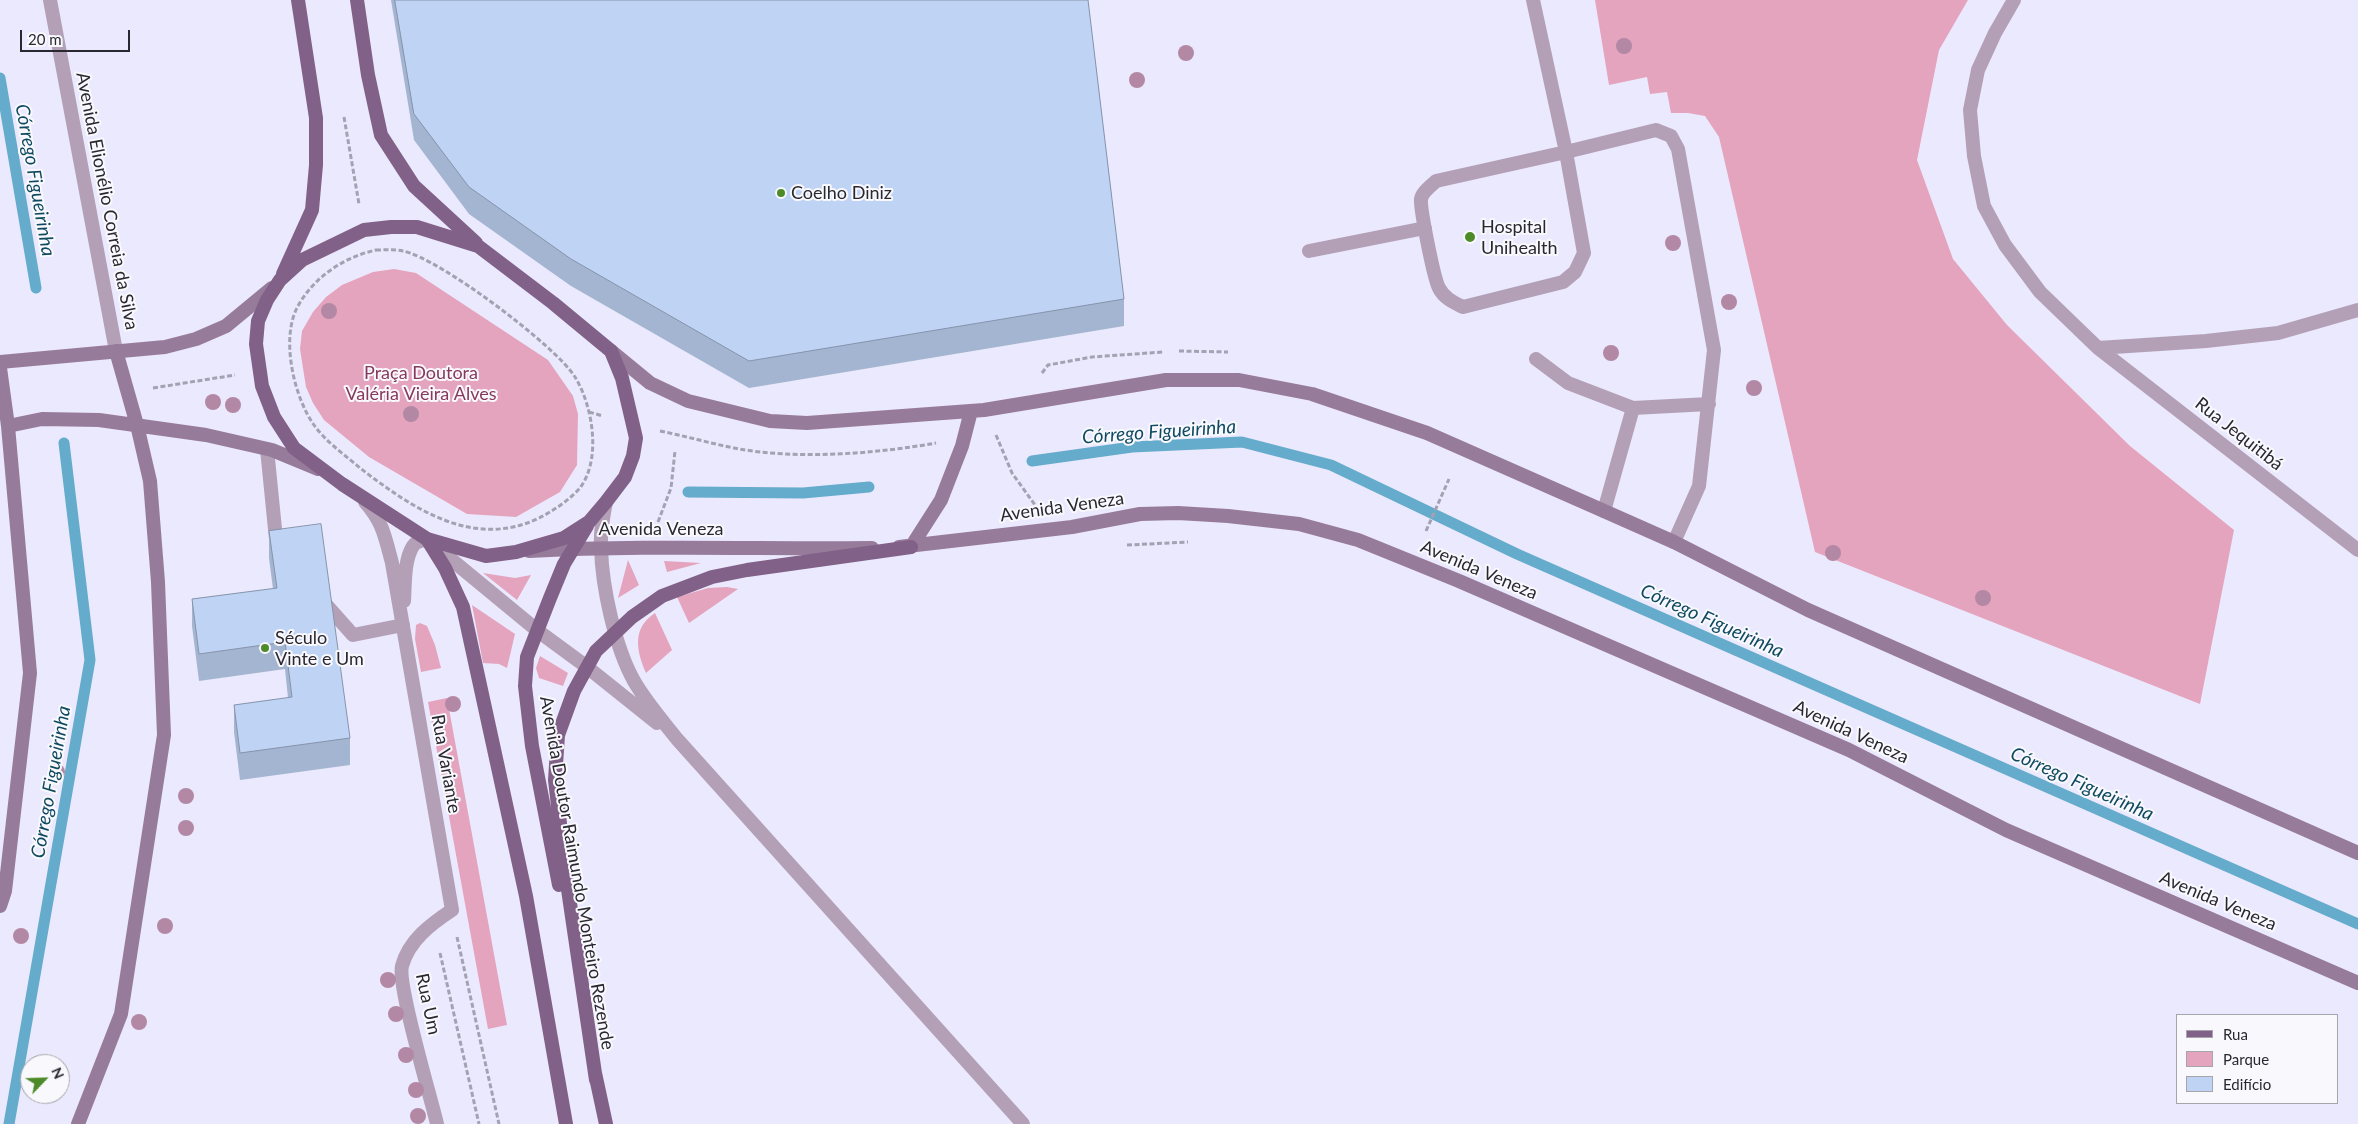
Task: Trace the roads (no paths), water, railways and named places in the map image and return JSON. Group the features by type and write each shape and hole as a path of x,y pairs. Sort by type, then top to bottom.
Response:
{"main road":[{"path":"298,0 316,118 316,165 312,210 280,280 267,300 258,321 256,344 262,386 274,418 294,448 356,494 427,540 486,556 516,552 564,538 589,522 625,477 636,438 622,378 611,352"},
{"path":"357,0 368,75 381,135 414,186 478,246 553,303 650,383 688,401 770,421 815,422 971,411 1166,380 1239,380 1312,394 1427,433 1674,542 1808,610 2358,853"},
{"path":"0,362 165,347 213,332 226,326 264,296 302,260 364,230 417,227 478,246"},
{"path":"78,1124 121,1014 164,735 158,582 150,481 137,425 116,351"},
{"path":"0,368 8,426 30,673 5,891 0,906"},
{"path":"596,1080 566,876 555,780 558,735 574,691 587,667 596,651 632,617 662,596 712,577 747,570 911,547 941,500 962,446 971,411"},
{"path":"8,426 42,419 99,420 206,435 267,449 325,472"},
{"name":"Avenida Veneza","path":"516,552 657,546 758,549 911,547 1066,528 1140,514 1228,516 1299,524 1358,540 1468,585 1849,750 2006,830 2358,983"},
{"name":"Avenida Doutor Raimundo Monteiro Rezende","path":"589,522 564,564 528,657 524,686 532,746 606,1124"},
{"path":"427,540 445,568 463,607 526,896 566,1124"}],"street":[{"name":"Avenida Elionélio Correia da Silva","path":"50,0 116,351"},
{"path":"1533,0 1566,152 1584,253 1575,272 1563,282 1463,307 1448,300 1438,287 1425,228 1421,199 1427,189 1436,181 1566,152 1656,130 1671,136 1678,149 1714,350 1698,486 1674,542"},
{"name":"Rua Jequitibá","path":"2014,0 1995,33 1978,70 1970,110 1974,156 1984,206 2005,245 2040,292 2098,348 2358,550"},
{"path":"1309,251 1425,228"},
{"path":"2098,348 2206,341 2278,333 2358,310"},
{"path":"1536,359 1568,383 1633,408 1709,404"},
{"path":"1604,511 1633,408"},
{"path":"267,449 276,548 289,562"},
{"name":"Rua Variante","path":"356,494 376,514 381,524 392,563 452,910"},
{"path":"606,502 601,548 604,578 619,648 633,680 677,739 1023,1124"},
{"path":"427,540 538,631 587,667 677,739"},
{"name":"Rua Variante","path":"403,625 409,556 413,546 418,542 427,540"},
{"path":"314,591 353,635 403,625"},
{"name":"Rua Um","path":"437,1124 406,998 401,968 412,945 433,923 452,910"}],"waterway":[{"name":"Córrego Figueirinha","path":"0,78 36,288"},
{"name":"Córrego Figueirinha","path":"1032,461 1132,447 1242,442 1331,465 1517,554 2358,924"},
{"name":"Córrego Figueirinha","path":"9,1124 90,660 64,443"},
{"name":"Córrego Figueirinha","path":"688,492 803,493 869,487"}],"place":[{"name":"Coelho Diniz","path":"781,193"},
{"name":"Hospital Unihealth","path":"1470,237"},
{"name":"Século Vinte e Um","path":"265,648"}],"park label":[{"name":"Praça Doutora Valéria Vieira Alves","path":"421,383"}]}
